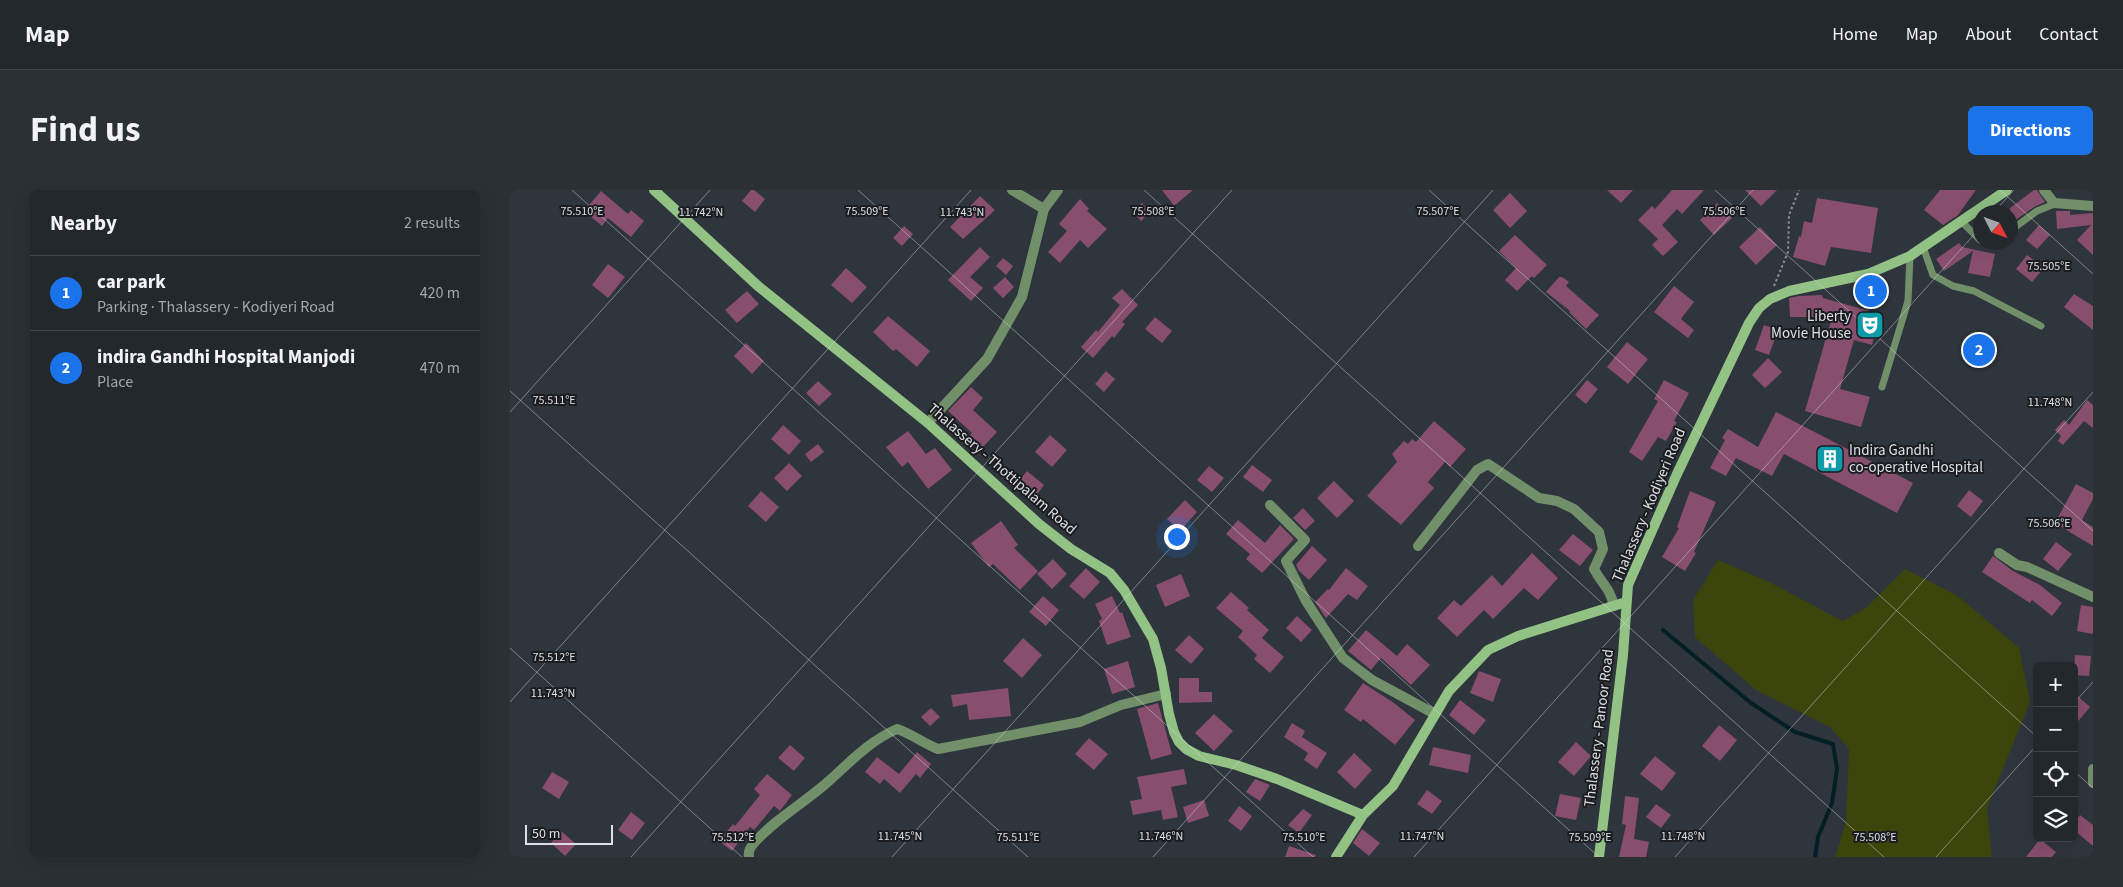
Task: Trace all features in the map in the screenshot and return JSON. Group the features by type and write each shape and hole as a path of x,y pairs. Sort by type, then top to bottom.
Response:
{"main road":[{"name":"Thalassery - Thottipalam Road","path":"654,190 758,286 928,423 1039,524 1071,548 1110,573 1124,590 1153,639 1174,732 1178,742 1186,750 1199,756 1236,765 1277,779 1363,815"},
{"name":"Thalassery - Kodiyeri Road","path":"1336,857 1363,815 1393,786 1449,691 1488,650 1518,636 1626,602 1628,585 1662,508 1736,348 1759,308 1770,299 1789,291 1868,274 1910,256 2007,190"},
{"name":"Thalassery - Panoor Road","path":"1599,857 1623,655 1626,602"}],"street":[{"path":"1012,190 1044,209"},
{"path":"928,423 987,359 1018,305 1022,297 1044,209 1058,190"},
{"path":"2044,190 2054,203 2093,206"},
{"path":"1418,546 1476,470 1488,464 1539,498 1557,501 1574,509 1599,532 1603,548 1594,569 1599,579 1610,590 1614,606"},
{"path":"1270,505 1305,540 1286,561 1306,601 1343,658 1372,680 1435,714"},
{"path":"1999,553 2017,565 2027,567 2093,597"},
{"path":"749,857 748,852 752,844 770,826 830,780 859,753 887,733 897,729 912,734 922,743 938,749 1080,722 1121,705 1166,694"},
{"path":"2093,769 2093,783"}],"lane":[{"path":"2018,225 2037,211 2058,203"},
{"path":"1961,221 1973,233"},
{"path":"1923,247 1933,276 1953,286 1974,291 2041,326"},
{"path":"1882,387 1908,301 1910,256"}],"path":[{"path":"1770,299 1788,252 1789,216 1799,190"}],"green space":[{"path":"1718,560 1769,582 1843,621 1867,607 1905,569 1958,596 2019,648 2030,702 1987,808 1992,857 1835,857 1846,822 1849,749 1830,727 1756,690 1695,637 1693,600"}],"building":[{"path":"751,190 754,190 765,199 755,212 742,201"},
{"path":"1162,190 1193,190 1174,206"},
{"path":"1607,190 1633,190 1621,203"},
{"path":"1672,190 1704,190 1682,214 1677,209 1662,225 1678,242 1663,256 1652,245 1658,239 1638,220 1652,206 1655,209"},
{"path":"1745,190 1777,190 1761,206"},
{"path":"1940,190 1976,190 1958,215 1943,225 1924,210"},
{"path":"2034,190 2037,190 2045,202 2018,218 2018,205 2014,205"},
{"path":"601,191 628,214 631,210 644,221 631,237 608,218 602,226 584,211"},
{"path":"1510,193 1527,211 1510,228 1493,210"},
{"path":"980,196 995,210 963,239 950,227"},
{"path":"1817,198 1878,208 1871,253 1831,247 1825,266 1793,257 1799,236 1801,237 1804,221 1812,223"},
{"path":"1080,199 1089,209 1087,211 1107,229 1088,248 1080,240 1060,263 1048,252 1067,231 1059,224"},
{"path":"1142,203 1150,212 1141,221 1133,212"},
{"path":"1717,203 1732,218 1714,235 1700,220"},
{"path":"2056,211 2070,211 2070,215 2093,213 2093,255 2077,240 2091,225 2057,229"},
{"path":"2039,225 2050,235 2037,249 2026,240"},
{"path":"904,226 913,234 902,246 893,238"},
{"path":"1760,227 1777,245 1756,265 1739,247"},
{"path":"1515,235 1547,265 1534,278 1532,276 1517,291 1505,280 1516,268 1499,251"},
{"path":"1959,243 1962,247 1995,254 1990,277 1968,273 1973,251 1944,271 1936,259"},
{"path":"980,247 990,257 970,277 983,288 971,301 948,280"},
{"path":"2027,255 2044,268 2032,282 2016,269"},
{"path":"1003,258 1013,266 1006,275 996,266"},
{"path":"608,264 625,277 608,298 592,285"},
{"path":"846,268 867,287 852,303 831,285"},
{"path":"1005,277 1014,287 1003,298 993,288"},
{"path":"1559,277 1569,282 1566,286 1599,315 1586,329 1570,311 1546,292"},
{"path":"1674,286 1694,302 1681,319 1694,330 1688,338 1654,312"},
{"path":"1122,289 1138,305 1122,322 1125,324 1114,338 1112,336 1093,358 1081,347 1096,330 1098,332 1120,305 1112,298"},
{"path":"747,291 759,304 737,323 725,310"},
{"path":"2074,294 2093,306 2093,330 2064,307"},
{"path":"1822,295 1823,298 1880,314 1872,345 1854,340 1840,389 1870,397 1861,427 1805,411 1832,317 1790,317 1789,298"},
{"path":"888,316 930,351 917,367 896,349 893,351 873,332"},
{"path":"1155,317 1172,331 1162,343 1145,329"},
{"path":"1764,325 1778,330 1769,355 1755,350"},
{"path":"1627,342 1648,359 1628,384 1607,367"},
{"path":"746,343 764,361 752,374 734,356"},
{"path":"1768,358 1782,372 1765,388 1752,375"},
{"path":"1106,371 1115,379 1104,392 1095,384"},
{"path":"1587,380 1598,389 1586,404 1575,395"},
{"path":"1664,380 1689,393 1674,421 1677,422 1666,441 1658,437 1642,461 1629,452 1658,401 1654,399"},
{"path":"818,381 832,394 819,406 806,393"},
{"path":"971,387 983,398 973,410 997,432 983,447 970,435 972,433 948,411"},
{"path":"2087,400 2093,405 2093,428 2084,421 2063,445 2058,441 2061,436 2055,430 2064,420 2069,425"},
{"name":"Indira Gandhi co-operative Hospital","path":"1776,412 1913,483 1897,513 1784,454 1772,476 1736,458 1726,476 1710,468 1725,440 1722,438 1728,429 1758,447"},
{"path":"1434,421 1466,449 1450,467 1445,462 1428,482 1434,488 1401,525 1367,496 1397,462 1392,454 1404,441 1408,444 1412,439 1416,442"},
{"path":"783,425 801,441 789,455 771,439"},
{"path":"908,431 926,454 935,448 952,470 928,489 908,462 902,467 886,447"},
{"path":"1050,435 1067,450 1052,467 1035,452"},
{"path":"818,444 824,452 811,462 805,454"},
{"path":"789,463 802,476 787,491 774,478"},
{"path":"1252,465 1272,480 1263,492 1243,477"},
{"path":"1209,466 1224,478 1212,492 1197,480"},
{"path":"1027,471 1044,485 1032,501 1014,487"},
{"path":"1334,481 1354,501 1337,518 1317,498"},
{"path":"2076,484 2093,493 2093,499 2082,520 2093,527 2093,546 2055,523"},
{"path":"1969,490 1983,501 1971,517 1957,506"},
{"path":"761,491 779,507 766,522 748,506"},
{"path":"1690,491 1716,502 1694,552 1696,553 1685,571 1662,557 1679,528 1677,527"},
{"path":"1185,500 1197,512 1180,531 1167,519"},
{"path":"1303,508 1315,521 1305,530 1293,518"},
{"path":"1238,520 1265,543 1280,525 1294,539 1262,573 1246,559 1250,554 1226,534"},
{"path":"1001,521 1018,545 1014,548 1038,571 1020,590 993,564 989,567 971,543"},
{"path":"1573,534 1593,550 1580,566 1559,550"},
{"path":"2056,542 2072,554 2058,571 2043,559"},
{"path":"1312,546 1327,560 1309,580 1299,571 1296,565"},
{"path":"1532,553 1558,578 1538,600 1524,588 1493,619 1484,610 1457,637 1437,618 1454,600 1461,606 1492,575 1502,586"},
{"path":"1993,556 2013,571 2040,585 2062,603 2052,616 2032,600 2030,603 1982,572"},
{"path":"1053,559 1067,574 1052,589 1037,574"},
{"path":"1086,568 1100,582 1084,599 1069,586"},
{"path":"1346,568 1368,586 1357,600 1348,594 1326,618 1315,602 1329,590"},
{"path":"1181,574 1190,596 1165,607 1156,585"},
{"path":"1231,592 1269,630 1262,638 1284,657 1270,673 1254,659 1257,655 1238,637 1243,631 1216,608"},
{"path":"1043,596 1059,610 1046,626 1029,612"},
{"path":"1112,596 1120,613 1122,612 1131,637 1107,645 1099,621 1102,619 1095,604"},
{"path":"2081,605 2093,607 2093,634 2077,631"},
{"path":"1297,616 1312,630 1301,642 1286,628"},
{"path":"1366,630 1397,656 1407,644 1430,665 1411,685 1381,658 1371,670 1348,651"},
{"path":"1189,635 1204,649 1191,664 1175,650"},
{"path":"1023,638 1042,655 1022,678 1003,661"},
{"path":"2075,655 2091,656 2089,676 2078,675 2078,662 2075,662"},
{"path":"1128,661 1135,687 1112,694 1104,669"},
{"path":"1479,671 1501,679 1493,702 1470,693"},
{"path":"1179,678 1199,678 1199,692 1212,692 1212,702 1179,703"},
{"path":"1363,683 1394,703 1415,720 1395,745 1363,719 1361,722 1344,710"},
{"path":"1008,688 1011,716 969,720 967,704 953,707 951,695"},
{"path":"2078,696 2090,707 2078,721"},
{"path":"1460,700 1486,720 1474,735 1449,715"},
{"path":"1158,703 1172,754 1151,760 1137,709"},
{"path":"931,708 940,717 930,726 921,717"},
{"path":"1214,714 1233,731 1214,751 1195,733"},
{"path":"1292,723 1305,731 1302,737 1327,753 1317,769 1304,760 1308,753 1284,737"},
{"path":"1719,725 1737,740 1720,761 1702,746"},
{"path":"1089,738 1108,754 1094,770 1075,754"},
{"path":"1576,742 1591,756 1574,776 1558,762"},
{"path":"790,745 805,758 794,771 778,758"},
{"path":"1433,747 1471,755 1468,773 1429,765"},
{"path":"917,752 931,764 920,778 916,774 900,793 884,779 880,784 865,772 877,757 899,774"},
{"path":"1354,753 1372,770 1355,789 1337,772"},
{"path":"1655,756 1676,773 1662,791 1640,774"},
{"path":"1184,769 1187,784 1171,787 1178,817 1163,820 1161,810 1133,815 1130,801 1142,799 1137,777"},
{"path":"552,772 569,782 559,799 542,788"},
{"path":"767,774 792,795 780,811 774,806 754,830 750,827 732,851 719,841 733,824 735,826 760,795 754,789"},
{"path":"1255,779 1270,785 1260,801 1246,792"},
{"path":"1427,790 1442,801 1432,814 1417,804"},
{"path":"1560,794 1581,798 1576,820 1555,816"},
{"path":"1625,796 1639,798 1634,839 1649,842 1646,857 1619,857 1626,825 1622,824"},
{"path":"1204,800 1209,816 1188,823 1183,807"},
{"path":"1656,804 1671,815 1661,828 1646,817"},
{"path":"1239,806 1252,816 1241,831 1228,821"},
{"path":"1303,809 1312,815 1299,833 1288,825"},
{"path":"631,812 645,823 632,840 618,830"},
{"path":"2080,815 2093,825 2093,846 2078,833 2078,818"},
{"path":"1362,829 1380,843 1369,856 1353,843"},
{"path":"561,831 576,844 565,856 551,843"},
{"path":"2038,842 2044,842 2056,852 2052,857 2026,857"},
{"path":"1289,846 1316,855 1315,857 1285,857"}],"waterway":[{"path":"1663,630 1751,703 1795,732 1833,744 1837,769 1832,803 1818,837 1815,857"}],"place":[{"name":"car park","path":"1871,291"},
{"name":"Liberty Movie House","path":"1870,325"},
{"name":"indira Gandhi Hospital Manjodi","path":"1979,350"},
{"name":"Indira Gandhi co-operative Hospital","path":"1830,459"}]}
